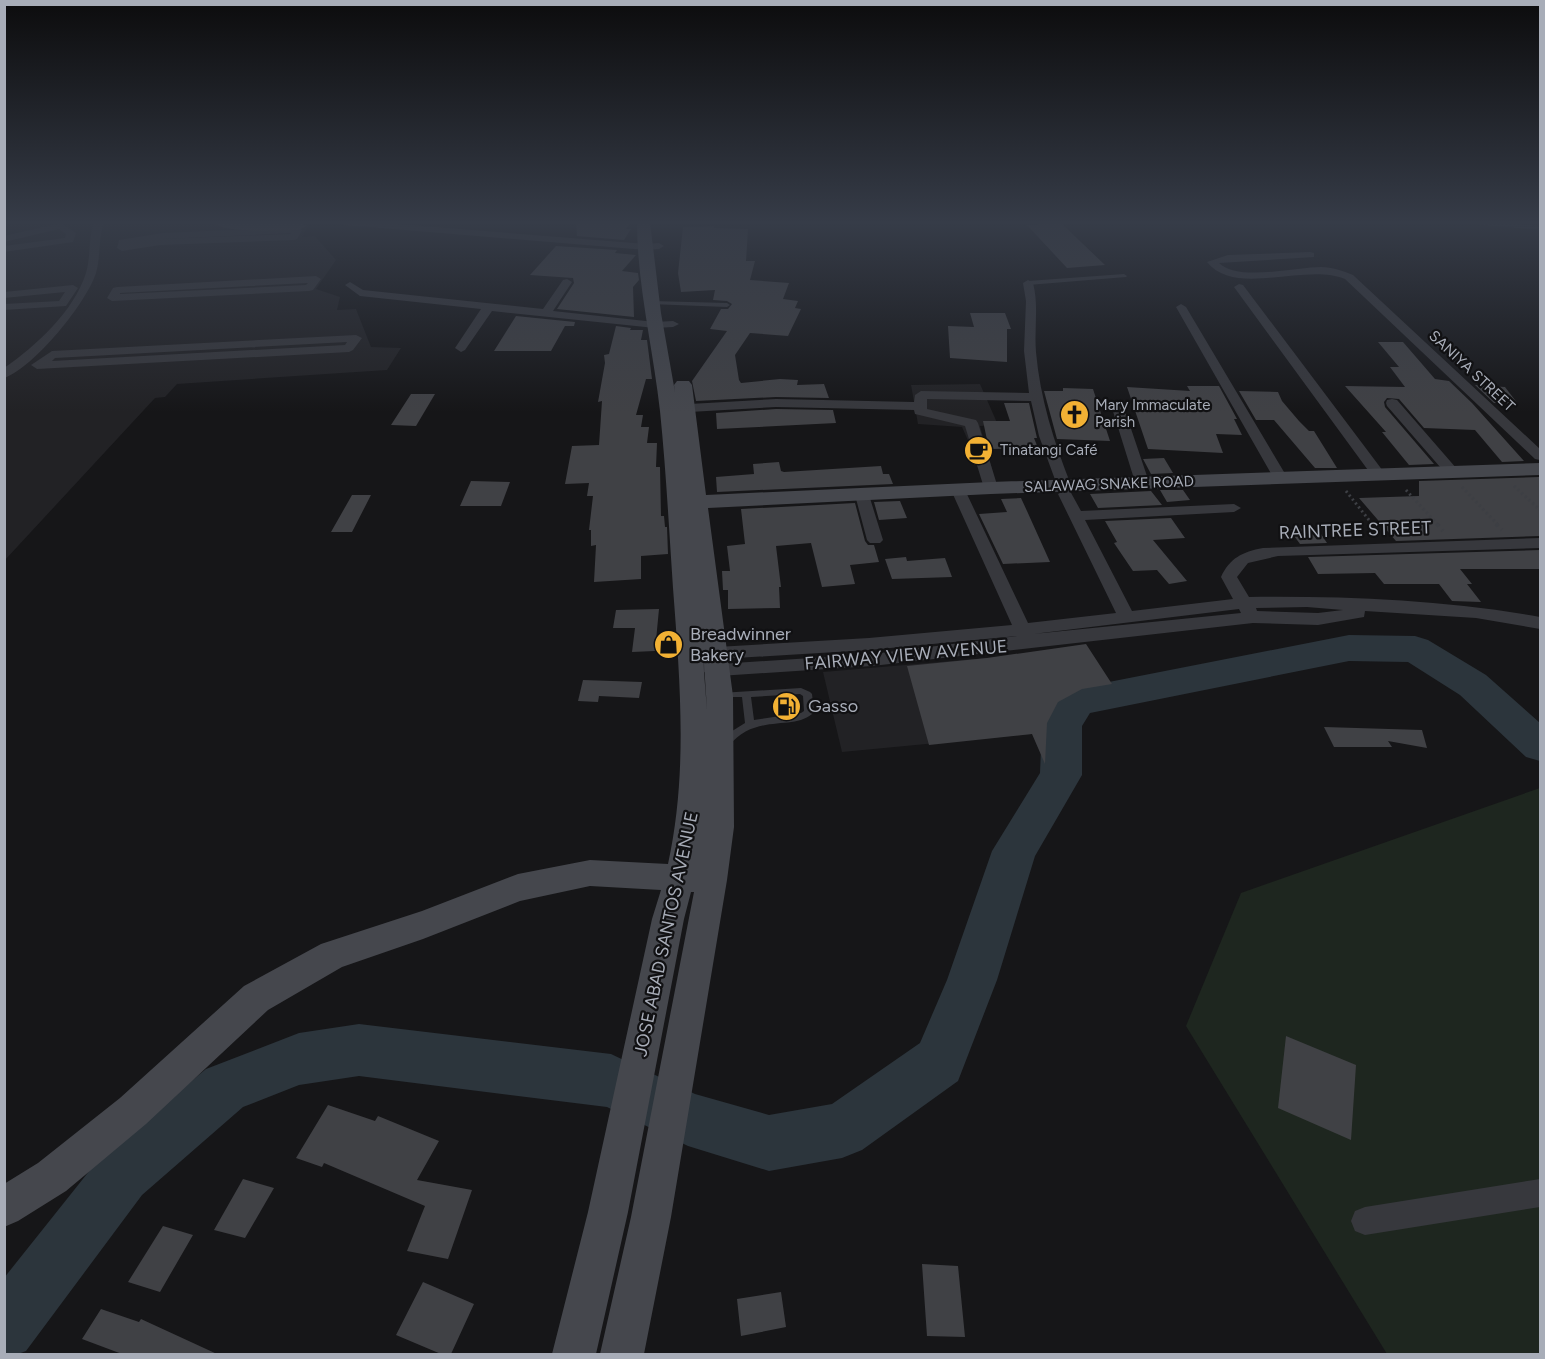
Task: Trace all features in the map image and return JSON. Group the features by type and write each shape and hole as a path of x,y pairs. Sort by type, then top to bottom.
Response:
{"main road":[{"name":"JOSE ABAD SANTOS AVENUE","path":"658,285 660,303 655,325 678,409"},
{"name":"JOSE ABAD SANTOS AVENUE","path":"660,303 673,324 676,345"},
{"name":"JOSE ABAD SANTOS AVENUE","path":"574,1354 608,1212 668,919 696,879 719,827 709,753 716,686 688,501 678,409 680,366"},
{"name":"SALAWAG SNAKE ROAD","path":"688,501 991,488 1064,490 1142,482 1280,477 1378,474 1454,476 1540,469"},
{"name":"JOSE ABAD SANTOS AVENUE","path":"688,501 691,663 716,686"},
{"path":"4,1206 52,1177 133,1111 256,998 333,955 423,925 518,888 590,873 696,879"},
{"name":"JOSE ABAD SANTOS AVENUE","path":"622,1354 651,1217 704,923 696,879"}],"street":[{"path":"94,285 97,295"},
{"path":"4,374 23,362 62,321 97,295 117,290 166,285"},
{"path":"97,295 112,298 309,288 311,285"},
{"path":"351,285 360,293 655,325 673,324"},
{"path":"545,314 565,285"},
{"path":"1029,285 1033,301 1030,348 1035,397 1045,436 1064,490 1127,618"},
{"name":"SANIYA STREET","path":"1358,285 1540,456"},
{"path":"1239,287 1378,474"},
{"path":"4,295 74,288 62,304 4,307"},
{"path":"1181,307 1280,477"},
{"path":"461,348 488,308"},
{"path":"23,362 44,361 51,355 356,338 349,348 37,365 44,361"},
{"path":"991,488 971,423 921,411 919,406 921,395 1035,397"},
{"path":"678,409 776,403 919,406"},
{"path":"1392,403 1454,476"},
{"path":"1117,405 1142,482"},
{"path":"958,490 1026,637"},
{"path":"862,495 875,540"},
{"path":"1076,516 1234,508"},
{"name":"RAINTREE STREET","path":"1248,610 1229,577 1233,565 1248,556 1278,551 1540,543"},
{"name":"FAIRWAY VIEW AVENUE","path":"1026,637 1127,618 1248,610 1318,619 1402,608 1476,612 1540,623"},
{"name":"FAIRWAY VIEW AVENUE","path":"716,686 871,652 1026,637 1248,610"},
{"path":"1365,1221 1540,1193"}],"lane":[{"path":"660,303 727,305"},
{"path":"709,753 750,725 769,718 808,715 809,712 807,694 801,691 765,696 716,686"},
{"path":"716,686 750,725"}],"path":[{"path":"1454,476 1515,543"},
{"path":"1506,479 1540,510"},
{"path":"1340,483 1390,548"},
{"path":"1406,489 1455,546"}],"shaded area":[{"path":"5,285 318,285 316,289 340,297 337,310 356,309 371,347 401,348 387,370 177,384 165,397 155,398 5,560"},
{"name":"Tinatangi Café","path":"980,384 998,425 980,426 993,473 983,474 962,427 918,424 911,385"},
{"path":"987,658 1032,734 842,752 823,672"},
{"path":"1540,788 1540,1354 1387,1354 1186,1026 1241,893"}],"building":[{"path":"572,285 634,285 634,317 557,309"},
{"path":"680,285 788,285 783,299 798,301 795,308 801,309 788,336 750,333 735,355 739,380 741,383 780,379 798,380 797,385 824,384 829,398 776,397 696,401 692,381 727,331 710,329 721,309 728,309 732,304 727,301 713,300 715,290 681,292"},
{"path":"970,313 1005,313 1011,329 1007,329 1007,362 950,358 948,326 974,327"},
{"path":"516,316 575,322 574,326 565,326 551,351 494,351"},
{"path":"616,326 631,328 630,330 643,330 641,340 647,340 652,379 646,379 636,415 643,415 641,427 649,427 647,443 657,443 656,467 660,467 661,516 664,516 665,527 667,527 668,554 641,556 641,579 594,582 596,545 591,546 591,530 589,530 593,496 587,496 589,483 565,484 572,446 599,445 602,401 598,402 605,363 604,355 609,354"},
{"path":"1378,342 1403,342 1435,379 1449,381 1472,403 1524,461 1502,462 1475,430 1424,428 1399,399 1387,398 1384,402 1385,407 1434,464 1409,465 1382,432 1386,432 1345,386 1405,387 1390,367 1399,367"},
{"path":"1475,385 1505,387 1518,404 1494,403"},
{"path":"1187,386 1219,386 1237,419 1234,419 1242,435 1216,434 1223,453 1148,449 1127,387 1190,391"},
{"path":"1063,388 1093,389 1110,441 1057,439 1044,391 1063,391"},
{"path":"1239,391 1278,392 1282,401 1299,421 1309,431 1314,431 1337,468 1315,468 1274,420 1256,420"},
{"path":"411,394 435,394 416,426 391,425"},
{"path":"1004,403 1029,403 1037,438 1034,438 1038,448 989,449 983,421 1010,421"},
{"path":"776,409 833,410 836,423 717,429 716,413"},
{"path":"1164,458 1173,473 1151,474 1143,459"},
{"path":"779,462 781,471 784,472 881,466 883,474 889,474 893,484 717,492 716,477 754,474 753,464"},
{"path":"1539,477 1540,536 1396,541 1359,498 1419,496 1419,481"},
{"path":"471,481 510,482 501,506 460,506"},
{"path":"1160,490 1183,490 1190,500 1167,502"},
{"path":"1151,491 1162,505 1098,508 1090,494"},
{"path":"352,495 371,495 352,532 331,532"},
{"path":"1021,498 1050,562 1003,564 979,514 1007,512 1001,499"},
{"path":"900,501 907,518 879,520 874,502"},
{"path":"855,503 865,541 868,545 874,545 879,562 850,565 855,584 822,587 811,543 776,546 781,587 779,587 780,608 728,609 728,590 723,590 722,571 730,571 727,546 745,544 741,509"},
{"path":"1171,518 1185,538 1153,540 1187,581 1169,584 1157,570 1133,571 1114,543 1117,542 1105,521"},
{"path":"1317,528 1327,543 1300,544 1289,529"},
{"path":"1540,550 1540,569 1460,569 1472,584 1467,584 1481,602 1452,601 1439,584 1384,584 1375,573 1318,574 1308,557"},
{"path":"906,557 907,561 945,558 952,577 892,579 885,559"},
{"path":"659,609 655,651 632,652 635,628 613,628 616,610"},
{"path":"1086,644 1112,684 1082,689 1058,702 1047,723 1045,764 1032,734 929,745 907,666 987,658"},
{"path":"583,680 642,682 639,698 599,696 598,702 578,701"},
{"path":"1324,727 1422,730 1427,748 1388,741 1392,747 1334,747"},
{"path":"1286,1036 1356,1065 1351,1140 1278,1108"},
{"path":"328,1105 375,1121 378,1116 439,1141 417,1180 472,1190 448,1259 407,1251 425,1206 324,1163 322,1167 296,1158"},
{"path":"243,1179 274,1188 245,1238 214,1230"},
{"path":"163,1226 193,1235 160,1292 128,1282"},
{"path":"922,1264 958,1266 965,1337 927,1336"},
{"path":"423,1282 474,1304 451,1354 441,1354 396,1335"},
{"path":"781,1292 786,1327 741,1336 737,1299"},
{"path":"101,1309 139,1322 141,1319 217,1354 122,1354 82,1339"}],"waterway":[{"path":"4,1329 122,1175 225,1088 299,1059 359,1050 611,1081 688,1119 769,1143 842,1130 939,1062 972,980 1014,851 1061,775 1062,726 1077,701 1349,648 1415,649 1473,685 1540,746"}],"place":[{"name":"Mary Immaculate Parish","path":"1074,414"},
{"name":"Tinatangi Café","path":"979,450"},
{"name":"Breadwinner Bakery","path":"669,644"},
{"name":"Gasso","path":"787,706"}]}
